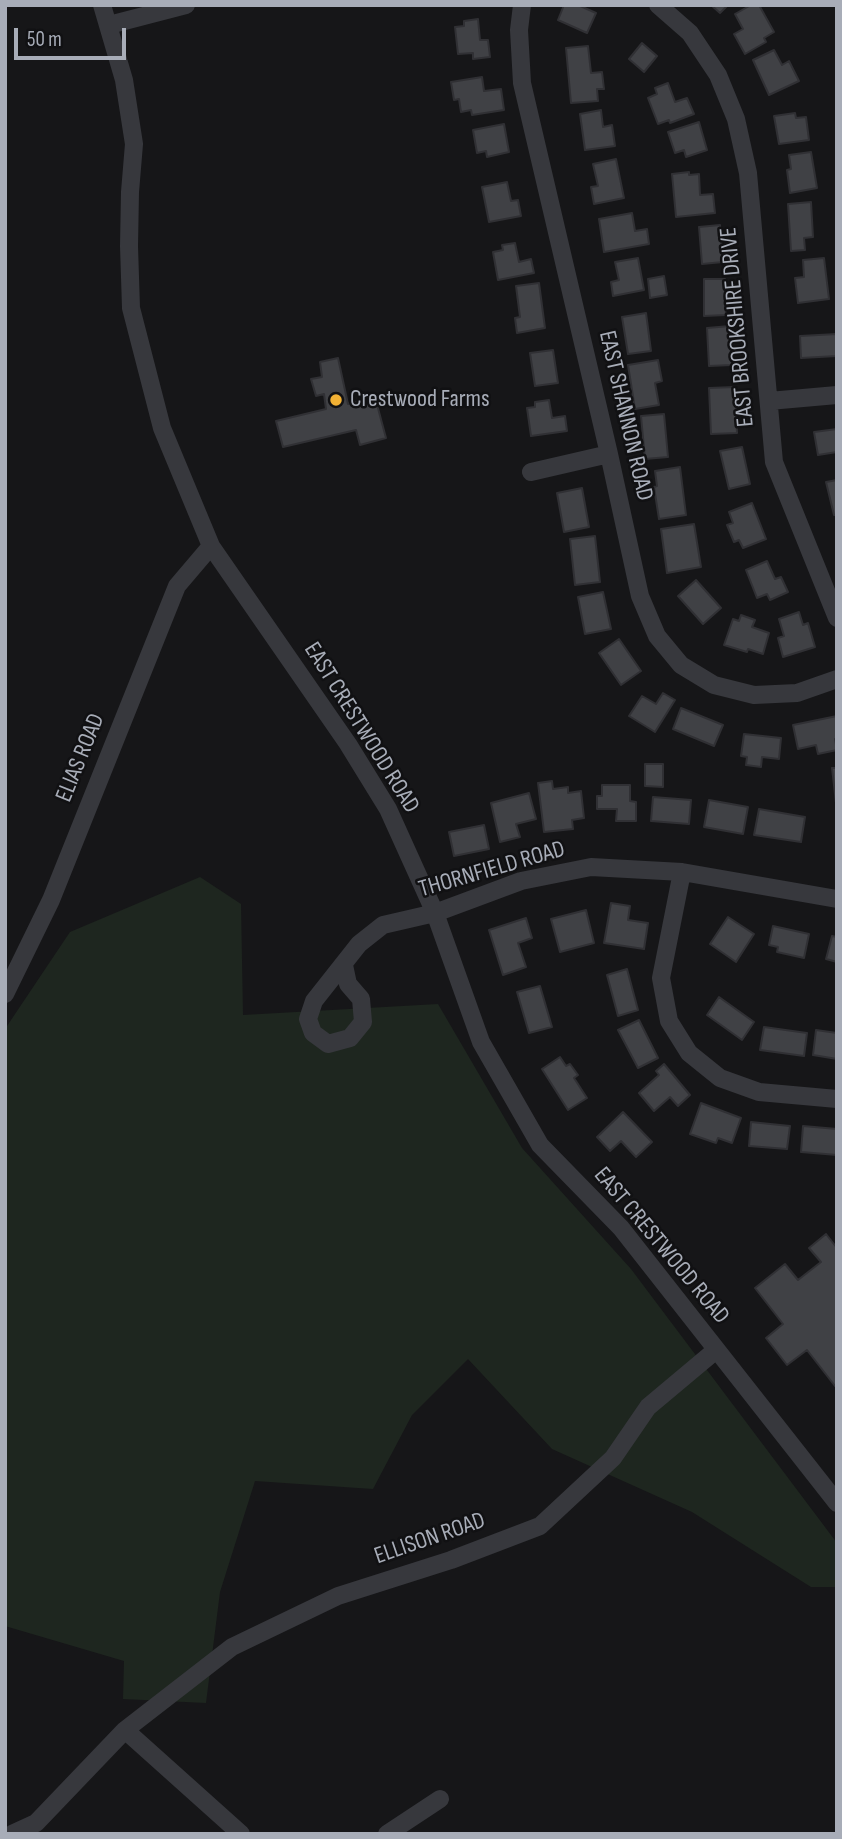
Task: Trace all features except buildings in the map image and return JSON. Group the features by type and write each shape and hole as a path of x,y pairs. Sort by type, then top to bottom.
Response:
{"street":[{"name":"EAST CRESTWOOD ROAD","path":"103,5 124,80 134,144 130,219 131,308 162,428 211,546 348,744 388,809 435,913 481,1042 540,1145 621,1228 837,1503"},
{"path":"109,25 186,5"},
{"name":"EAST SHANNON ROAD","path":"522,5 519,30 522,83 640,596 657,636 681,665 714,685 754,695 797,694 837,679"},
{"name":"EAST BROOKSHIRE DRIVE","path":"658,5 690,33 718,75 736,118 748,173 774,463 837,618"},
{"path":"769,401 837,395"},
{"path":"531,472 609,454"},
{"name":"ELIAS ROAD","path":"5,994 51,900 177,586 211,546"},
{"name":"THORNFIELD ROAD","path":"344,965 359,944 383,925 435,913 521,881 591,867 682,872 837,899"},
{"path":"682,872 661,978 669,1021 689,1053 720,1078 758,1092 837,1099"},
{"name":"ELLISON ROAD","path":"12,1834 36,1823 125,1730 228,1650 338,1596 451,1560 540,1526 614,1458 648,1407 716,1350"},
{"path":"125,1730 241,1834"},
{"path":"387,1834 440,1799"}],"shaded area":[{"path":"200,877 241,904 243,1015 438,1004 522,1148 631,1269 837,1543 837,1587 811,1587 692,1512 552,1449 468,1359 412,1415 373,1489 255,1481 220,1592 206,1703 123,1699 124,1661 5,1626 5,1029 70,932"}],"place":[{"name":"Crestwood Farms","path":"336,400"}]}
